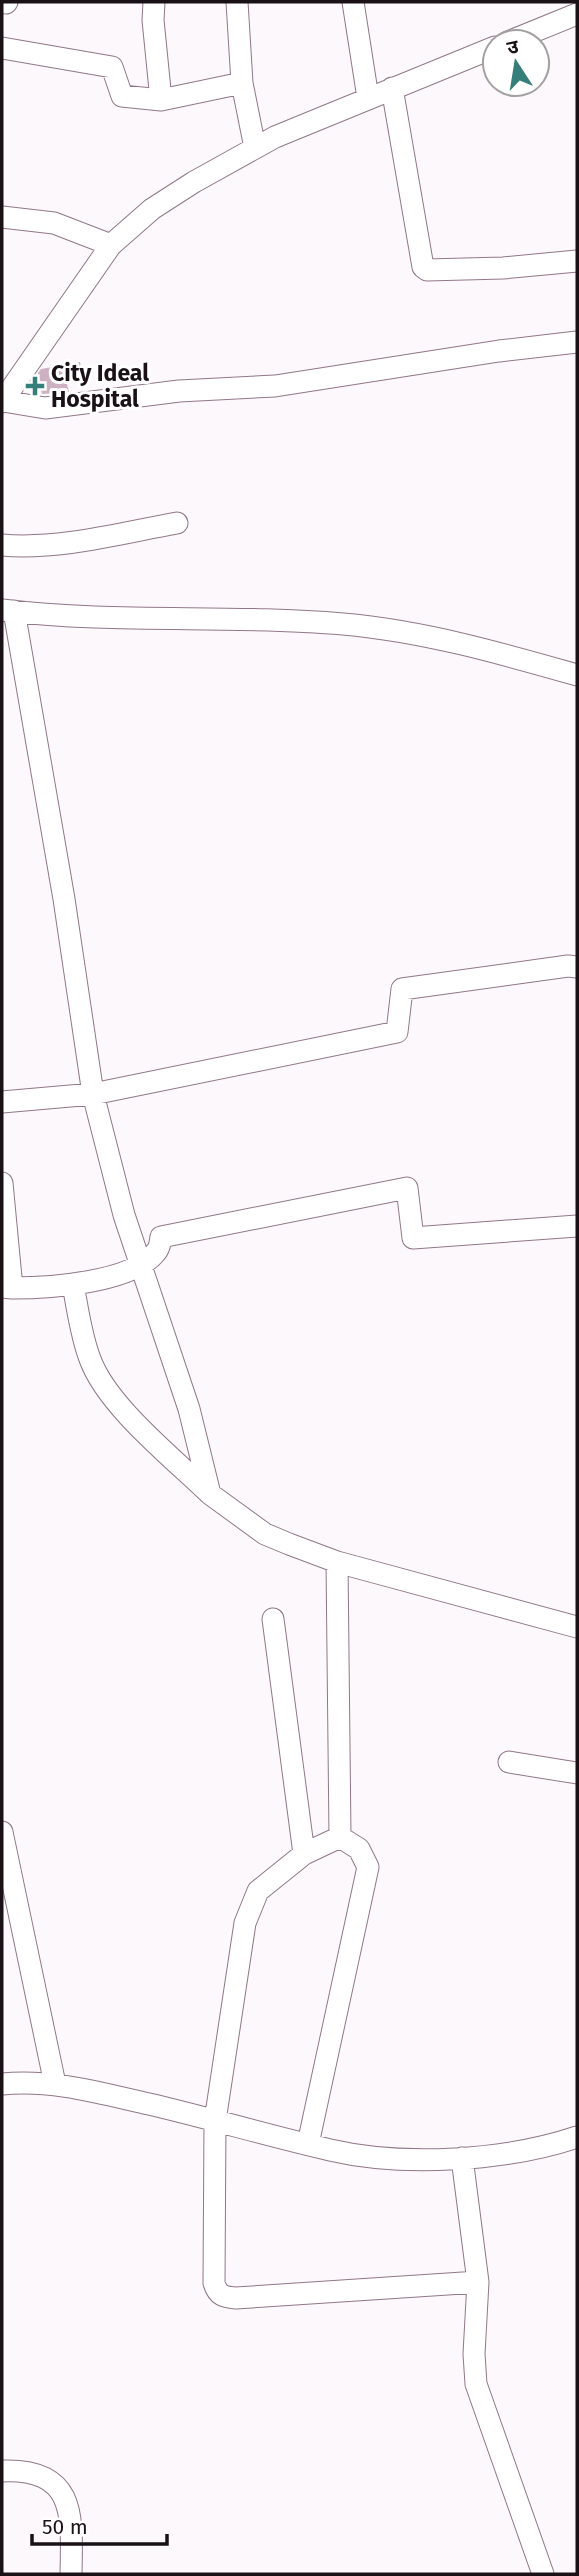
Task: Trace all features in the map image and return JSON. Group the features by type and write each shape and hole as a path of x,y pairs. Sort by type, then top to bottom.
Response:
{"street":[{"path":"154,2 153,20 161,100"},
{"path":"237,2 242,83 255,148"},
{"path":"353,2 368,98"},
{"path":"542,28 577,14"},
{"path":"2,48 112,67 122,96 161,100 242,83"},
{"path":"481,53 275,137 152,209 111,245 2,401 45,408 179,391 275,386 499,351 577,342"},
{"path":"392,88 423,267 427,270 503,268 577,261"},
{"path":"2,217 54,223 111,245"},
{"path":"2,545 23,547 47,544 177,523"},
{"path":"210,1494 188,1409 140,1266 93,1094 64,900 8,611 342,624 419,634 577,675"},
{"path":"2,1102 93,1094 397,1032 402,989 568,966 577,967"},
{"path":"2,1183 7,1287 53,1288 73,1285 140,1266 158,1251 161,1237 407,1188 413,1238 577,1226"},
{"path":"73,1285 83,1337 101,1382 132,1418 210,1494 265,1534 337,1562 577,1627"},
{"path":"337,1562 340,1837"},
{"path":"273,1619 304,1854"},
{"path":"509,1762 577,1773"},
{"path":"2,1832 55,2084"},
{"path":"340,1837 304,1854 258,1891 245,1923 215,2121 216,2291 223,2297 478,2282"},
{"path":"308,2144 368,1867 359,1849 340,1837"},
{"path":"2,2084 55,2084 332,2151 412,2161 462,2158 557,2144 577,2137"},
{"path":"462,2158 478,2282 474,2354 476,2384 543,2574"},
{"path":"2,2471 27,2471 43,2477 56,2487 67,2502 72,2522 71,2574"}],"building":[{"path":"80,362 84,381 67,384 69,392 42,394 38,373 41,369"}],"place":[{"name":"City Ideal Hospital","path":"35,386"}]}
